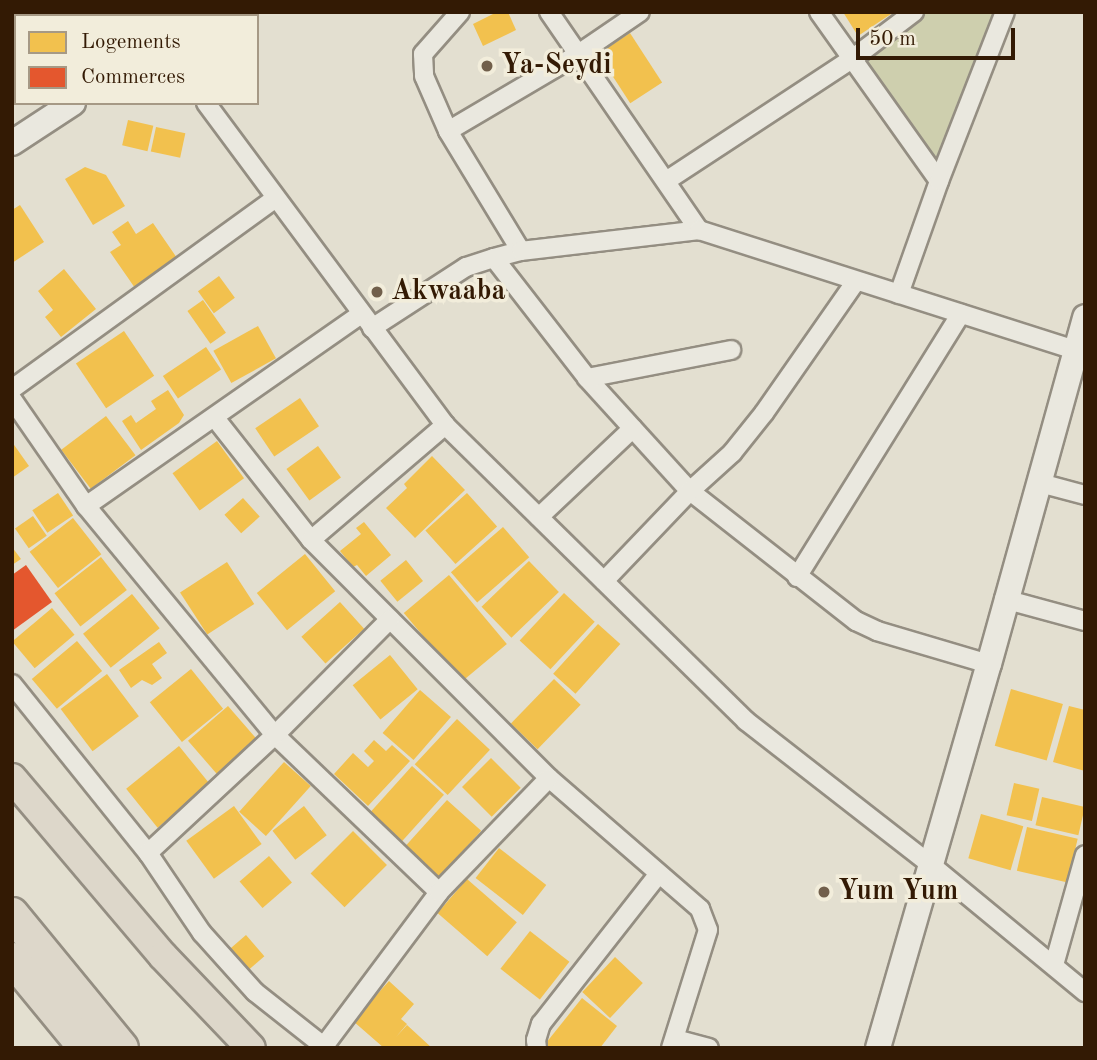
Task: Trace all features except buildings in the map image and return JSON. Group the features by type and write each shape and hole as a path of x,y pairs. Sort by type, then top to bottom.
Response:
{"highway":[{"path":"12,914 122,1048"},
{"path":"12,959 85,1048"}],"main road":[{"path":"12,778 163,956 251,1048"}],"street":[{"path":"460,12 423,54 421,65 448,131 521,251"},
{"path":"549,12 699,230"},
{"path":"448,131 577,55 640,12"},
{"path":"819,12 939,181"},
{"path":"666,181 852,59 914,12"},
{"path":"899,294 939,181 1005,12"},
{"path":"12,143 69,105"},
{"path":"207,105 274,199 445,425 746,721 931,865 1085,992"},
{"path":"12,389 274,199"},
{"path":"86,506 215,418 366,321 466,267 521,251 699,230 1080,352"},
{"path":"495,258 587,378 690,491 856,621 877,631 989,664"},
{"path":"604,581 690,491 732,453 764,413 856,281"},
{"path":"797,577 961,314"},
{"path":"878,1048 989,664 1004,599 1080,352 1085,317"},
{"path":"587,378 731,350"},
{"path":"12,399 86,506 275,735 439,892"},
{"path":"215,418 311,540 549,778 700,909 708,930 673,1043 709,1048"},
{"path":"311,540 445,425"},
{"path":"539,517 633,429"},
{"path":"1040,483 1085,495"},
{"path":"1004,599 1085,621"},
{"path":"148,853 275,735 390,619"},
{"path":"12,684 148,853 202,933 255,992 325,1047 439,892 549,778"},
{"path":"1055,965 1085,855"},
{"path":"537,1048 536,1040 541,1024 658,875"}],"green space":[{"path":"926,12 996,12 937,163 865,60"}],"place":[{"name":"Ya-Seydi","path":"487,66"},
{"name":"Akwaaba","path":"377,292"},
{"name":"Yum Yum","path":"824,892"}]}
